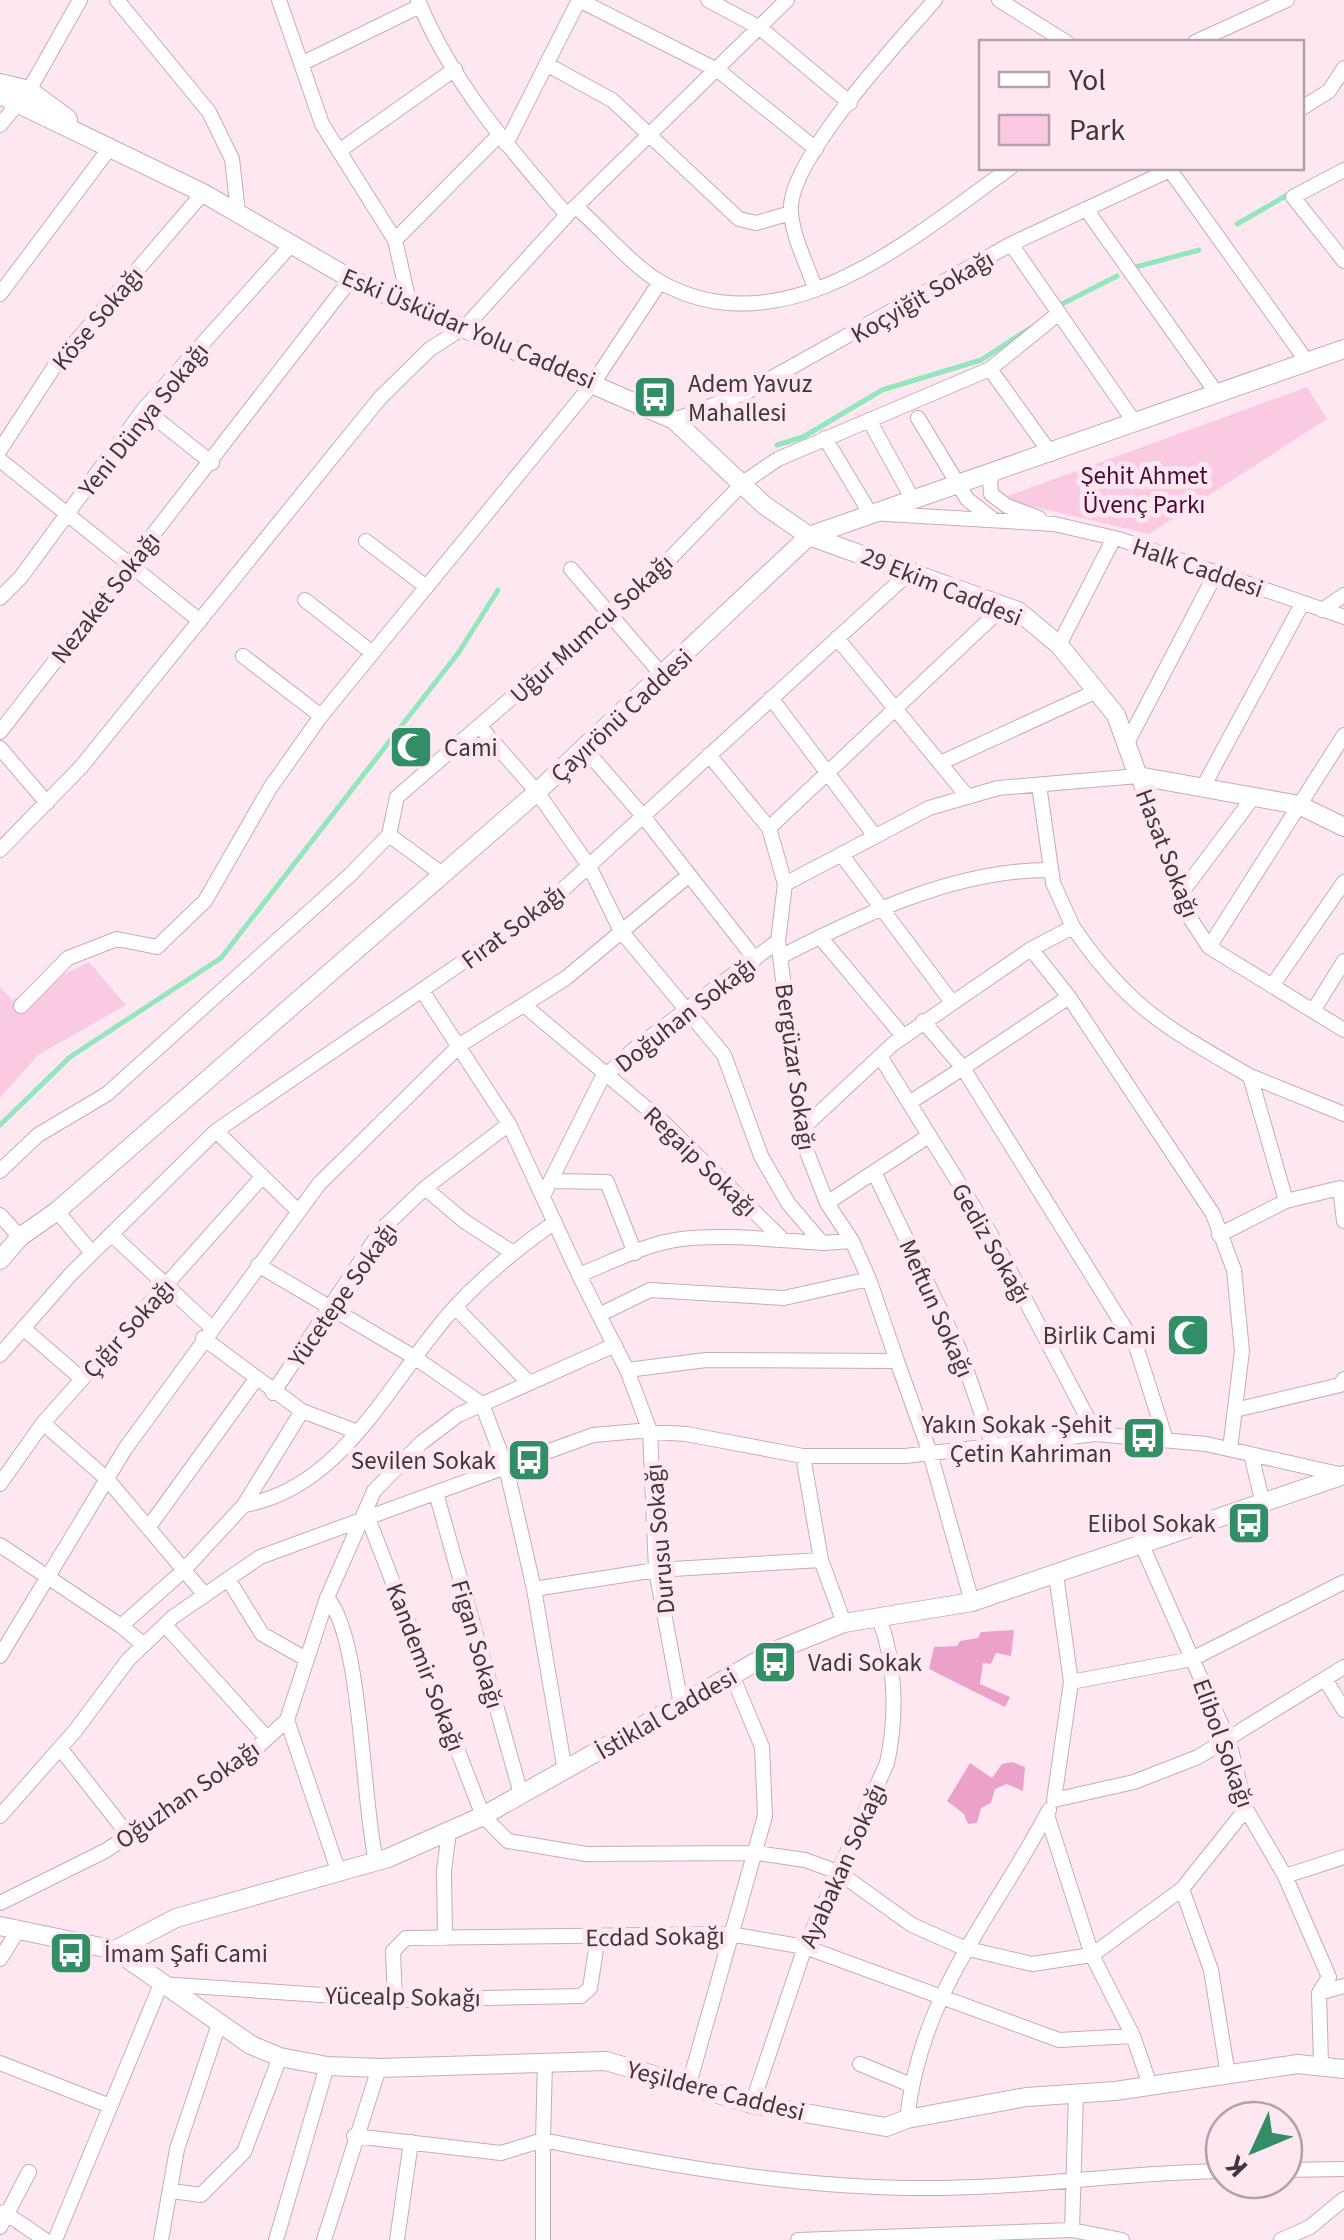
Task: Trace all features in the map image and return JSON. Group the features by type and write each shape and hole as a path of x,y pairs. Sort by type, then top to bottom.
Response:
{"street":[{"path":"0,125 24,97 80,0"},
{"path":"117,0 210,112 232,159 238,212"},
{"path":"279,0 322,124 395,240 409,302"},
{"path":"395,240 502,140 579,0 718,71 816,149"},
{"path":"708,0 760,28 850,103"},
{"path":"0,850 47,803 200,622 369,410 430,349 466,326 572,211 787,0"},
{"path":"814,288 791,213 792,200 816,149 935,0"},
{"path":"999,0 1063,40"},
{"path":"1199,40 1281,2"},
{"path":"302,64 419,3 455,69 502,140 572,211 660,282 749,307 790,299 864,266 1007,170"},
{"path":"546,64 612,100 739,219 756,224 791,213"},
{"path":"1304,107 1328,91 1344,68"},
{"path":"339,151 455,69"},
{"name":"Eski Üsküdar Yolu Caddesi","path":"0,83 108,149 203,193 350,280 466,326 674,420 764,505 809,536"},
{"name":"Eski Üsküdar Yolu Caddesi","path":"0,95 24,97"},
{"path":"0,294 108,149"},
{"name":"Koçyiğit Sokağı","path":"674,420 745,393 1011,244 1170,170"},
{"name":"Koçyiğit Sokağı","path":"1173,170 1308,362"},
{"path":"1344,170 1294,198 1344,262"},
{"name":"Köse Sokağı","path":"0,450 54,367 203,193"},
{"path":"1086,209 1218,395"},
{"path":"1011,244 1135,423"},
{"name":"Yeni Dünya Sokağı","path":"0,598 144,409 291,245"},
{"name":"Nezaket Sokağı","path":"0,732 350,280"},
{"path":"21,1006 68,958 117,938 158,947 185,924 206,900 270,788 321,716 370,651 594,382 660,282"},
{"name":"Uğur Mumcu Sokağı","path":"0,1171 51,1125 107,1094 389,835 397,797 610,613 744,482 778,459 990,369 1059,313"},
{"name":"Çayırönü Caddesi","path":"0,1260 20,1237 57,1211 537,792 809,536 957,482 1052,454 1344,348"},
{"path":"990,369 1052,454"},
{"path":"144,409 212,463"},
{"path":"918,418 976,509 1001,523"},
{"path":"869,420 912,498"},
{"path":"825,438 870,513"},
{"path":"0,460 200,622"},
{"path":"996,471 990,478 991,494 998,501 1054,524"},
{"name":"Halk Caddesi","path":"870,513 1054,524 1114,538 1344,617"},
{"name":"29 Ekim Caddesi","path":"809,536 1018,611 1059,644 1116,715 1138,776"},
{"path":"1059,644 1114,538"},
{"path":"366,542 425,586"},
{"path":"571,569 663,676"},
{"name":"Fırat Sokağı","path":"0,1354 92,1252 216,1131 546,905 912,570"},
{"path":"1127,743 1216,573"},
{"path":"1322,610 1344,595"},
{"path":"305,600 370,651"},
{"path":"1202,789 1302,604"},
{"path":"769,828 1004,606"},
{"path":"837,638 966,796"},
{"path":"244,656 321,716"},
{"path":"940,763 1097,692"},
{"path":"771,698 875,836"},
{"path":"481,728 537,792 589,866 621,931 724,1055 761,1156 788,1202 822,1243"},
{"path":"1208,946 1344,734"},
{"path":"0,748 47,803"},
{"path":"584,748 644,816 754,959"},
{"path":"709,755 769,828 784,884 929,808 998,788 1138,776 1299,805 1344,827"},
{"name":"Hasat Sokağı","path":"1138,776 1179,896 1208,946 1344,1030"},
{"path":"1039,785 1051,870 1073,927 1103,971 1151,1018 1250,1076 1344,1114"},
{"path":"1179,896 1252,799"},
{"path":"389,835 442,874"},
{"path":"841,854 951,1000"},
{"path":"779,949 981,876 1011,870 1051,870"},
{"path":"0,1656 106,1479 207,1333 319,1184 460,1046 525,1006 688,876"},
{"path":"1272,986 1344,882"},
{"name":"Doğuhan Sokağı","path":"543,1196 608,1074 754,959 779,949 784,884"},
{"path":"803,1128 903,1036 951,1000 1073,927"},
{"path":"820,936 903,1036"},
{"name":"Bergüzar Sokağı","path":"779,949 811,1168 869,1279"},
{"path":"1031,949 1043,958 1213,1214 1234,1270 1242,1351 1230,1449"},
{"path":"1313,1011 1344,962"},
{"name":"Durusu Sokağı","path":"423,992 510,1124 579,1275 616,1345 650,1431 656,1570 681,1704"},
{"path":"909,1103 1069,997"},
{"name":"Regaip Sokağı","path":"525,1006 663,1122 783,1240"},
{"path":"923,1021 963,1068 1136,1346 1166,1440"},
{"name":"Gediz Sokağı","path":"880,1056 992,1235 1096,1434"},
{"path":"1250,1076 1286,1201"},
{"name":"Yücetepe Sokağı","path":"273,1393 382,1229 425,1188 510,1124"},
{"path":"216,1131 298,1211"},
{"path":"827,1203 928,1137"},
{"name":"Meftun Sokağı","path":"875,1174 959,1349 993,1446"},
{"name":"Çığır Sokağı","path":"0,1484 43,1423 262,1177"},
{"path":"551,1181 608,1182 635,1253"},
{"path":"425,1188 464,1221 512,1252"},
{"path":"1219,1234 1286,1201 1342,1188 1344,1221"},
{"path":"57,1211 92,1252"},
{"path":"0,1215 20,1237"},
{"path":"244,1505 294,1491 323,1470 455,1307 512,1252 555,1222"},
{"path":"111,1234 207,1333 273,1393 302,1411 355,1431"},
{"path":"579,1275 680,1239 852,1241"},
{"path":"258,1265 328,1310 414,1357 482,1404 506,1468 534,1589 564,1771"},
{"path":"599,1314 650,1290 784,1298 869,1279 930,1453 972,1602"},
{"path":"455,1307 529,1383"},
{"path":"23,1328 82,1379"},
{"path":"338,1870 287,1720 326,1598 374,1491 421,1443 458,1414 616,1345"},
{"path":"627,1370 706,1360 897,1361"},
{"path":"148,1528 256,1379"},
{"path":"1235,1410 1340,1385 1344,1380"},
{"path":"121,1626 183,1571 244,1505 302,1411"},
{"path":"43,1423 106,1479 205,1595"},
{"path":"0,1816 164,1625 260,1558 593,1436 650,1431 803,1456 930,1453 1096,1434 1230,1449 1344,1475"},
{"path":"1251,1454 1262,1500"},
{"path":"803,1456 821,1560 844,1623"},
{"name":"İstiklal Caddesi","path":"115,1950 176,1918 376,1861 484,1816 776,1650 844,1623 972,1602 1344,1475"},
{"name":"Figan Sokağı","path":"436,1493 521,1794"},
{"name":"Kandemir Sokağı","path":"364,1519 484,1816"},
{"name":"Elibol Sokağı","path":"1141,1543 1229,1742 1246,1809 1286,1876 1329,1977 1319,1994"},
{"path":"0,1546 48,1573 144,1645"},
{"path":"534,1589 656,1570 821,1560"},
{"path":"906,2119 910,2085 940,1995 964,1948 1050,1807 1071,1682 1056,1575"},
{"path":"228,1579 262,1634 306,1659"},
{"path":"1071,1682 1192,1659 1344,1582"},
{"path":"326,1598 341,1623 359,1720 368,1830 376,1861"},
{"name":"Ayabakan Sokağı","path":"752,2104 805,1946 888,1763 893,1737 892,1684 880,1620"},
{"path":"164,1625 267,1738"},
{"path":"1050,1807 1134,1782 1229,1742 1344,1667"},
{"path":"689,2084 765,1816 762,1747 732,1676"},
{"path":"1325,1678 1344,1710"},
{"name":"Oğuzhan Sokağı","path":"0,1903 128,1836 241,1762 287,1720"},
{"path":"60,1748 128,1836"},
{"path":"1050,1807 1092,1955 1133,2036 1150,2085"},
{"path":"484,1816 508,1840 586,1854 757,1854 805,1860 838,1872 912,1925 964,1948 1032,1964 1092,1955 1182,1889 1246,1809"},
{"path":"444,1938 448,1832"},
{"path":"1286,1876 1344,1857"},
{"path":"1182,1889 1211,1970 1228,2074"},
{"path":"0,1959 10,1928 115,1950"},
{"name":"Ecdad Sokağı","path":"394,2000 393,1951 406,1938 730,1934 805,1946 1059,2040 1133,2036"},
{"name":"Yücealp Sokağı","path":"161,1984 394,2000 580,1996 590,1988 598,1937"},
{"name":"Yeşildere Caddesi","path":"115,1950 251,2045 280,2056 328,2066 379,2068 606,2061 752,2104 886,2128 906,2119 1026,2097 1321,2063 1344,2068"},
{"path":"55,2240 161,1984"},
{"path":"1321,2063 1319,1994 1344,1986"},
{"path":"161,2240 177,2148 219,2024"},
{"path":"172,2191 201,2195 244,2152 280,2056"},
{"path":"544,2240 546,2061"},
{"path":"0,2063 110,2106"},
{"path":"860,2064 910,2085"},
{"path":"276,2240 328,2066"},
{"path":"324,2240 354,2136 379,2068"},
{"path":"1072,2230 1076,2094"},
{"path":"354,2136 501,2154 543,2140 708,2173 882,2187 945,2188 1204,2172"},
{"path":"397,2240 411,2142"},
{"path":"1304,2170 1344,2169"},
{"path":"28,2172 3,2217 45,2240"},
{"path":"1282,2240 1310,2228 1344,2199"},
{"path":"798,2240 1072,2230 1122,2240"}],"green space":[{"name":"Şehit Ahmet Üvenç Parkı","path":"1307,387 1327,419 1149,534 1010,501 1008,496"},
{"path":"89,962 126,1005 38,1055 0,1098 0,987 12,1000"}],"shaded area":[{"path":"1014,1630 1011,1656 996,1653 991,1664 983,1663 980,1684 1010,1697 1005,1707 929,1669 934,1647 957,1646 960,1641 978,1638 981,1632"},
{"path":"1012,1762 1025,1767 1023,1791 1007,1784 995,1789 991,1803 981,1808 977,1823 968,1824 964,1814 947,1801 970,1763 992,1778 1002,1764"}],"waterway":[{"path":"1237,224 1289,194"},
{"path":"1132,268 1199,250"},
{"path":"1062,304 1117,276"},
{"path":"777,445 803,437 882,390 981,360 1032,327"},
{"path":"0,1125 70,1057 221,958 459,652 498,590"}],"place":[{"name":"Adem Yavuz Mahallesi","path":"655,397"},
{"name":"Cami","path":"411,747"},
{"name":"Birlik Cami","path":"1188,1335"},
{"name":"Yakın Sokak -Şehit Çetin Kahriman","path":"1144,1438"},
{"name":"Sevilen Sokak","path":"529,1460"},
{"name":"Elibol Sokak","path":"1249,1523"},
{"name":"Vadi Sokak","path":"775,1662"},
{"name":"İmam Şafi Cami","path":"71,1953"}]}
